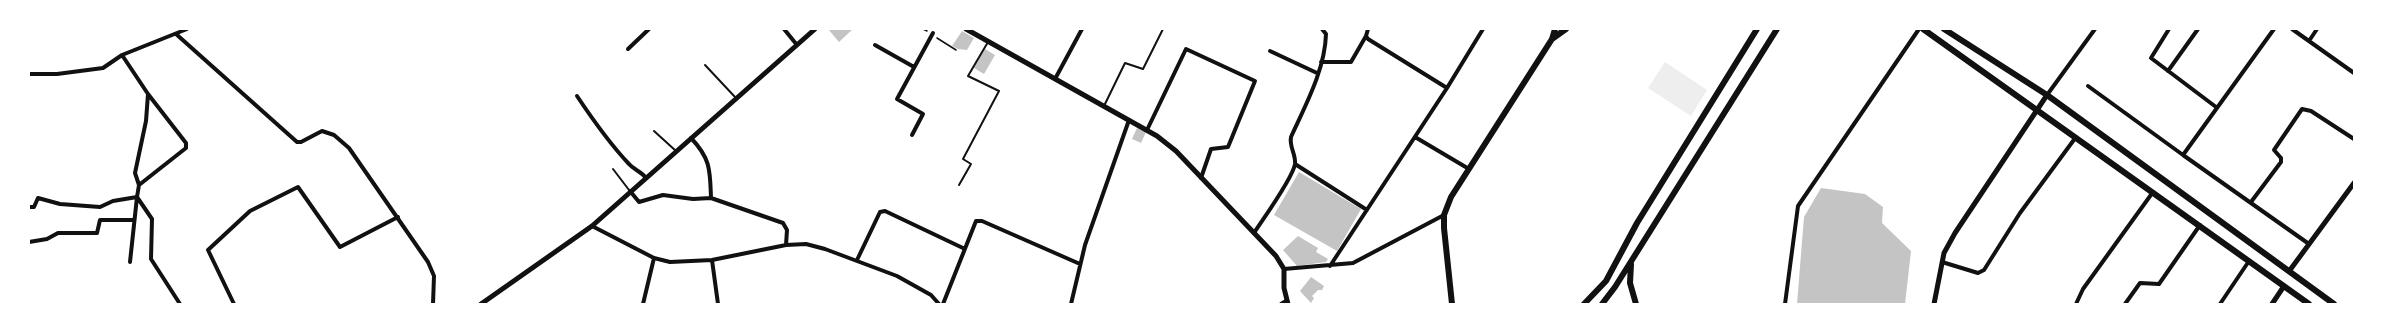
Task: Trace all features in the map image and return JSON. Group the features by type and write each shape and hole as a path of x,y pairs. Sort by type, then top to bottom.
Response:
{"main road":[{"path":"1451,304 1444,215 1451,197 1552,39 1555,29"},
{"path":"1552,39 1566,29"},
{"path":"1584,304 1606,281 1637,223 1757,29"},
{"path":"1602,304 1631,261 1777,29"},
{"path":"1923,29 2309,304"},
{"path":"1944,29 2046,95 2290,270 2334,304"},
{"path":"1631,261 1630,284 1636,304"}],"street":[{"path":"29,74 57,74 103,68 122,55 187,29"},
{"path":"628,49 650,29"},
{"path":"784,29 797,45"},
{"path":"481,304 592,226 815,29"},
{"path":"966,29 1147,130 1176,151 1276,256 1284,269 1285,303"},
{"path":"1055,79 1082,29"},
{"path":"1254,233 1294,170 1295,156 1289,143 1309,97 1321,62 1326,34 1322,29"},
{"path":"1321,62 1351,62 1366,36 1368,29"},
{"path":"1330,266 1447,88 1483,29"},
{"path":"1785,304 1798,206 1919,29"},
{"path":"1934,304 1942,262 1955,232 2038,110 2046,95 2095,29"},
{"path":"2169,29 2151,58 2216,107"},
{"path":"2168,71 2198,29"},
{"path":"2183,155 2216,107 2274,29"},
{"path":"2292,29 2354,73"},
{"path":"2309,41 2317,29"},
{"path":"176,34 297,142 301,142 322,131 341,140 356,157 398,217 433,271 433,304"},
{"path":"912,135 923,114 897,99 932,34"},
{"path":"1366,36 1447,88"},
{"path":"875,45 914,66"},
{"path":"1147,130 1186,49 1255,81 1228,147 1211,149 1201,178"},
{"path":"1270,51 1317,73"},
{"path":"122,55 148,94 187,145 139,185"},
{"path":"2088,86 2309,244"},
{"path":"130,262 139,185 135,173 146,121 148,94"},
{"path":"577,96 598,128 631,166 640,170 646,178"},
{"path":"2251,202 2281,162 2281,158 2274,150 2302,109 2311,111 2354,139"},
{"path":"1071,304 1080,264 1129,120"},
{"path":"1415,137 1469,169"},
{"path":"1942,262 1978,273 1984,270 2020,213 2076,137"},
{"path":"691,138 702,150 710,166 711,198"},
{"path":"1295,164 1367,210"},
{"path":"2290,270 2354,183"},
{"path":"234,304 208,250 250,211 298,186 340,246 398,217"},
{"path":"630,191 639,202 662,195 693,199 711,198 783,223 787,230 786,245"},
{"path":"2076,304 2083,289 2153,192"},
{"path":"29,207 34,207 38,198 60,204 100,207 113,201 137,197"},
{"path":"137,197 152,219 151,259 180,304"},
{"path":"857,260 880,212 885,211 965,249"},
{"path":"1284,269 1353,263 1444,215"},
{"path":"29,242 47,239 58,233 97,234 100,220 134,220"},
{"path":"943,304 973,225 976,221 982,221 1080,264"},
{"path":"592,226 654,258 670,262 712,260 786,245 806,244 857,260 897,276 931,295 939,304"},
{"path":"2125,304 2140,283 2159,284 2200,226"},
{"path":"643,304 654,258"},
{"path":"712,260 718,304"},
{"path":"2220,304 2250,261"},
{"path":"2272,304 2284,286"}],"lane":[{"path":"1104,107 1125,63 1143,69 1163,29"},
{"path":"959,185 971,164 963,159 999,91 968,76 988,42"},
{"path":"705,65 736,98"},
{"path":"654,131 676,151"},
{"path":"613,169 630,191"}],"path":[{"path":"932,34 956,50"}],"shaded area":[{"path":"1665,62 1707,90 1691,116 1648,88"}],"building":[{"path":"828,29 853,29 839,42"},
{"path":"962,31 974,38 967,50 958,49 952,46"},
{"path":"985,49 995,55 984,74 974,68"},
{"path":"1137,128 1146,132 1141,143 1132,139"},
{"path":"1299,172 1361,209 1337,251 1274,215"},
{"path":"1821,188 1865,194 1883,207 1882,223 1911,251 1905,304 1797,304 1804,217"},
{"path":"1298,236 1318,248 1316,252 1328,259 1326,262 1297,266 1283,250"},
{"path":"1311,277 1324,286 1322,290 1318,290 1312,296 1314,298 1311,303 1300,291"}]}
